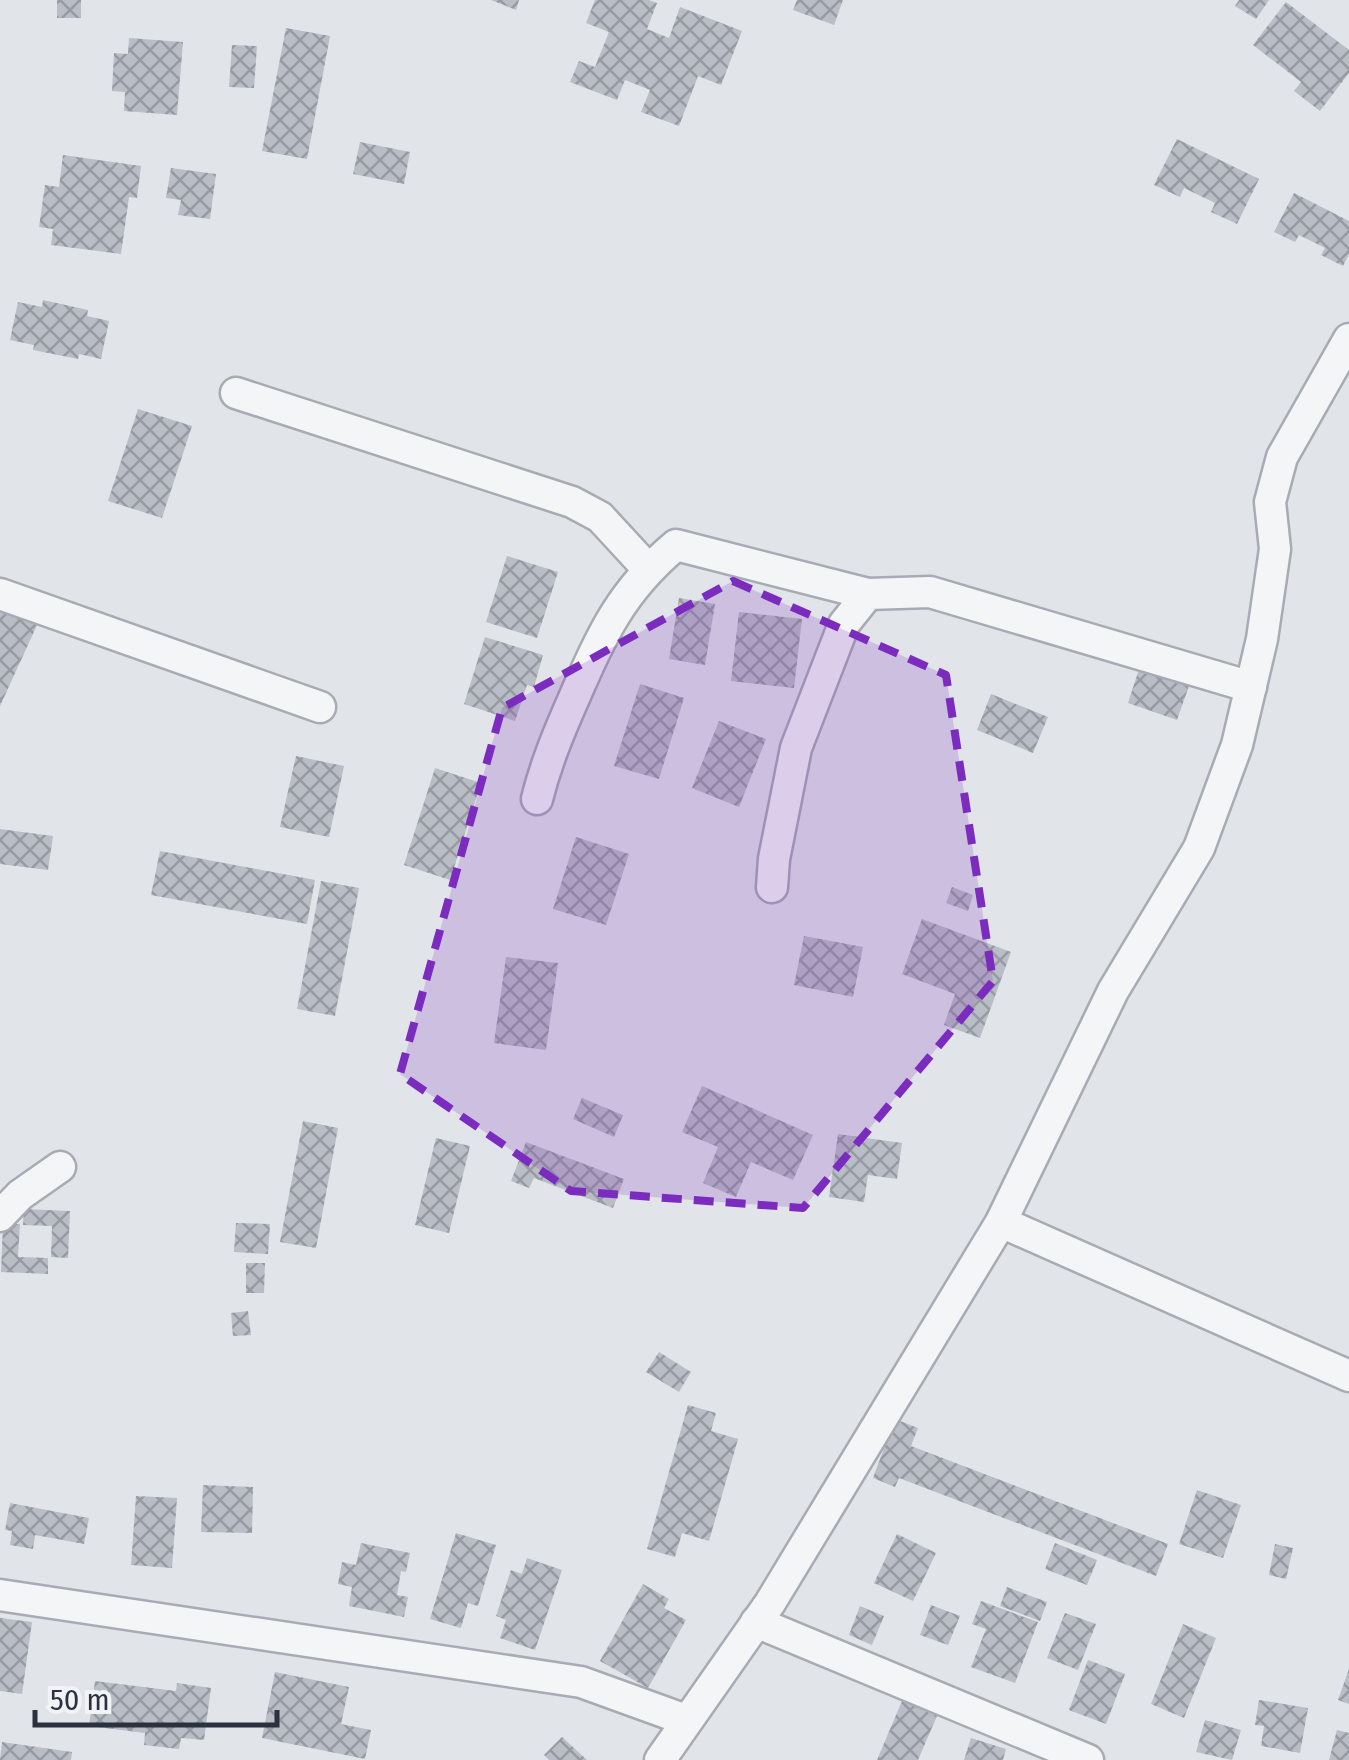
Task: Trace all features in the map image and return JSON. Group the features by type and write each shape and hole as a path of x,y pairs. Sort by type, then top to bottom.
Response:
{"street":[{"path":"660,1760 756,1622 1001,1222 1113,992 1200,848 1238,744 1251,687 1275,549 1270,502 1282,456 1349,339"},
{"path":"236,393 572,502 600,517 648,569"},
{"path":"537,799 548,753 594,649 622,601 648,569 676,545 868,594 930,592 1251,687"},
{"path":"0,594 320,707"},
{"path":"772,887 796,748 844,624 868,594"},
{"path":"0,1216 20,1195 60,1167"},
{"path":"1001,1222 1349,1376"},
{"path":"0,1596 582,1682 686,1720"},
{"path":"756,1622 1088,1760"}],"highlighted area":[{"path":"733,581 946,675 993,981 803,1208 571,1191 400,1074 502,708"}],"building":[{"path":"57,0 81,0 81,18 57,18"},
{"path":"491,0 519,0 516,10"},
{"path":"595,0 657,3 647,29 669,38 680,7 742,31 721,85 698,76 679,126 641,112 650,90 625,80 617,100 570,82 579,61 595,67 609,32 586,23"},
{"path":"797,0 843,0 834,25 793,10"},
{"path":"1239,0 1269,0 1256,19 1235,6"},
{"path":"1286,2 1349,50 1349,73 1320,111 1294,91 1301,82 1253,45"},
{"path":"286,28 330,36 307,159 262,151"},
{"path":"129,38 183,42 177,115 124,111 125,92 112,91 114,53 128,54"},
{"path":"232,45 257,46 254,88 229,87"},
{"path":"1177,139 1259,179 1237,224 1211,212 1215,203 1184,188 1180,197 1154,185"},
{"path":"360,142 410,152 404,184 353,174"},
{"path":"63,155 141,166 137,198 129,197 121,254 51,245 53,229 39,227 45,185 59,187"},
{"path":"171,168 216,174 210,219 178,215 181,200 166,198"},
{"path":"1294,193 1349,221 1349,254 1343,266 1321,255 1325,248 1299,235 1295,242 1274,232"},
{"path":"43,300 88,310 87,316 109,321 101,359 79,354 78,359 33,350 34,345 10,340 18,302 42,307"},
{"path":"138,409 192,426 162,518 108,501"},
{"path":"507,556 558,572 537,638 486,622"},
{"path":"679,598 715,604 705,665 669,659"},
{"path":"0,606 38,623 0,706"},
{"path":"739,612 802,619 794,688 731,681"},
{"path":"485,637 543,655 534,687 527,685 515,721 464,704"},
{"path":"1139,669 1189,686 1177,720 1128,703"},
{"path":"640,684 684,698 659,779 614,766"},
{"path":"991,694 1048,717 1033,753 977,730"},
{"path":"719,721 766,739 739,807 692,788"},
{"path":"296,756 344,766 329,837 280,827"},
{"path":"435,768 481,783 450,880 404,865"},
{"path":"0,829 53,836 48,870 0,864"},
{"path":"576,837 629,854 606,925 553,909"},
{"path":"160,851 315,880 307,924 151,895"},
{"path":"321,881 359,888 335,1016 297,1009"},
{"path":"952,887 973,895 968,911 946,903"},
{"path":"922,919 1011,952 980,1038 944,1025 955,994 902,974"},
{"path":"804,936 863,947 853,997 794,985"},
{"path":"506,957 558,963 546,1050 494,1043"},
{"path":"702,1086 813,1135 793,1180 751,1162 736,1197 703,1183 718,1147 682,1132"},
{"path":"582,1098 623,1115 614,1137 573,1119"},
{"path":"303,1121 338,1128 316,1248 280,1242"},
{"path":"838,1134 902,1143 897,1179 868,1175 864,1202 829,1197"},
{"path":"436,1138 470,1146 449,1233 415,1225"},
{"path":"526,1142 624,1179 613,1208 534,1178 529,1188 511,1181"},
{"path":"24,1209 70,1211 68,1258 51,1257 52,1226 23,1225"},
{"path":"236,1223 270,1224 268,1254 234,1252"},
{"path":"3,1224 20,1224 18,1257 48,1258 48,1274 1,1272"},
{"path":"246,1263 265,1263 264,1293 246,1293"},
{"path":"248,1311 251,1335 233,1336 231,1313"},
{"path":"659,1352 691,1372 679,1392 646,1372"},
{"path":"688,1405 716,1413 711,1431 738,1439 709,1541 682,1533 675,1557 647,1549"},
{"path":"895,1419 918,1428 911,1446 1168,1544 1156,1576 899,1478 895,1487 873,1478"},
{"path":"203,1485 253,1487 252,1533 201,1532"},
{"path":"1197,1490 1241,1505 1223,1558 1179,1544"},
{"path":"136,1496 177,1498 172,1568 131,1565"},
{"path":"10,1503 89,1518 84,1544 35,1535 33,1549 10,1545 12,1531 5,1530"},
{"path":"456,1533 496,1545 478,1606 468,1603 461,1628 430,1619"},
{"path":"897,1534 936,1553 913,1601 874,1583"},
{"path":"361,1543 410,1553 406,1572 401,1571 397,1595 408,1597 404,1617 349,1606 352,1587 338,1584 342,1562 356,1565"},
{"path":"1055,1543 1097,1560 1087,1585 1045,1569"},
{"path":"1275,1544 1293,1548 1286,1579 1269,1575"},
{"path":"527,1558 562,1570 535,1650 500,1638 506,1620 496,1616 511,1570 522,1574"},
{"path":"643,1584 669,1599 664,1608 686,1620 648,1688 600,1661"},
{"path":"1007,1587 1047,1602 1040,1621 1000,1606"},
{"path":"981,1601 1038,1622 1015,1683 971,1667 986,1629 972,1624"},
{"path":"931,1605 960,1616 948,1645 920,1635"},
{"path":"860,1606 884,1616 872,1645 849,1635"},
{"path":"1065,1613 1096,1624 1078,1670 1047,1658"},
{"path":"0,1618 32,1622 22,1694 0,1691"},
{"path":"1183,1624 1216,1638 1184,1718 1151,1704"},
{"path":"1088,1660 1125,1674 1106,1724 1069,1710"},
{"path":"1349,1669 1349,1704 1338,1700"},
{"path":"275,1672 349,1687 341,1724 371,1730 365,1759 262,1738"},
{"path":"95,1681 176,1691 177,1683 211,1688 204,1740 181,1738 179,1749 144,1745 145,1733 89,1726"},
{"path":"1259,1700 1308,1708 1300,1753 1261,1746 1264,1726 1255,1725"},
{"path":"902,1701 937,1716 918,1760 877,1760"},
{"path":"1205,1720 1241,1730 1232,1760 1196,1752"},
{"path":"1337,1730 1349,1733 1349,1760 1329,1760"},
{"path":"562,1737 587,1760 549,1760 544,1755"},
{"path":"971,1738 1006,1749 1003,1760 964,1760"},
{"path":"2,1742 72,1752 71,1760 0,1760"}]}
